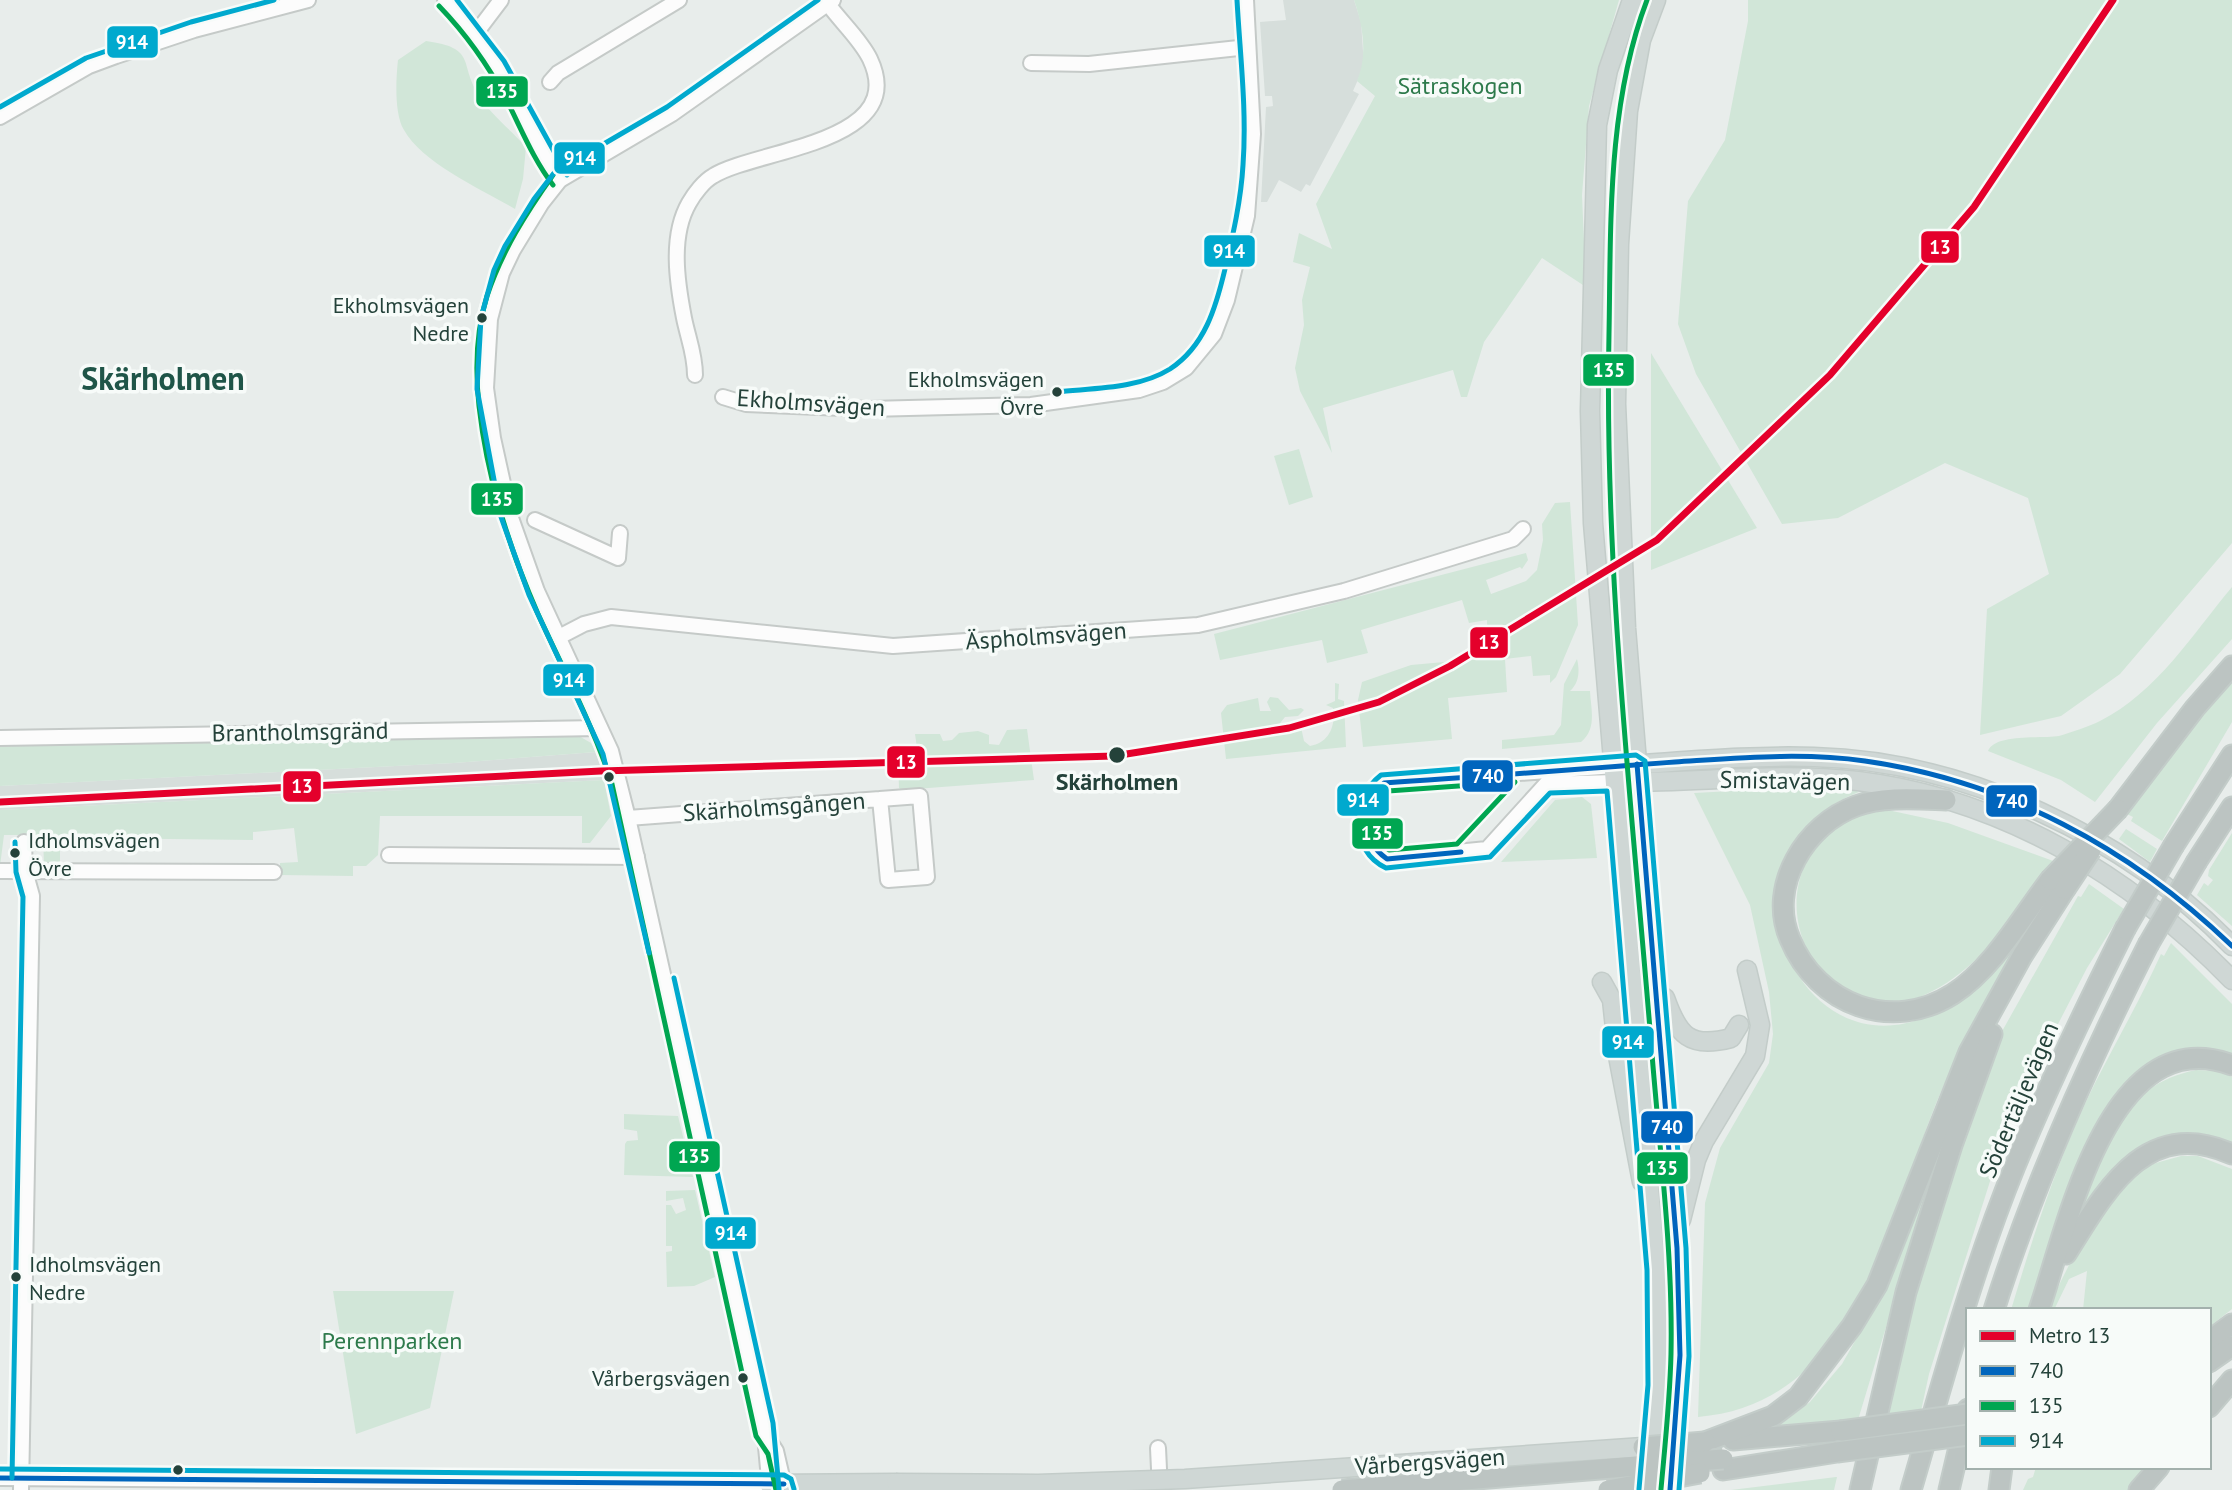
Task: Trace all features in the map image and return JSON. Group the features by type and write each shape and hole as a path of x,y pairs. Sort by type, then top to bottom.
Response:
{"highway":[{"path":"1946,800 1906,799 1859,805 1833,816 1811,834 1798,854 1788,880 1784,908 1788,937 1801,962 1823,986 1850,1004 1887,1014 1922,1008 1953,994 1984,966 2057,885 2119,809 2195,708 2232,666"},
{"name":"Södertäljevägen","path":"1911,1490 1957,1331 2015,1168 2067,1046 2125,929 2174,845 2232,755"},
{"name":"Södertäljevägen","path":"1995,1308 2010,1260 2070,1105 2148,945 2232,807"},
{"path":"1705,1442 1773,1416 1798,1397 1852,1326 1877,1285 1969,1052 2022,956 2057,885"},
{"path":"1860,1490 1906,1292 1982,1055 2057,885"},
{"path":"2040,1308 2087,1168 2113,1114 2131,1090 2150,1073 2180,1060 2218,1060 2232,1065"},
{"path":"2049,1281 2098,1204 2143,1154 2169,1146 2194,1144 2219,1148 2232,1154"},
{"path":"2211,1340 2232,1324"},
{"path":"2211,1361 2232,1346"},
{"path":"2211,1405 2232,1380"},
{"path":"1643,1447 1840,1431 1966,1414"},
{"path":"1949,1490 1966,1418"},
{"path":"1342,1490 1723,1464 1966,1435"},
{"path":"1608,1490 1723,1464"},
{"path":"1999,1490 2002,1469"},
{"path":"2140,1490 2157,1469"}],"main road":[{"path":"1632,0 1611,59 1597,125 1591,473 1653,1218 1659,1339 1648,1490"},
{"path":"1656,0 1633,75 1619,244 1616,404 1626,628 1657,975 1677,1248 1680,1355 1670,1490"},
{"name":"Smistavägen","path":"1638,773 1763,757 1841,759 1950,779 2004,796 2065,823 2138,866 2206,919 2232,946"},
{"name":"Smistavägen","path":"1615,774 1860,781 1946,800 2057,844 2125,885 2189,936 2232,980"},
{"path":"1677,1248 1683,1210 1703,1141 1755,1056 1760,1026 1746,970"},
{"path":"1657,975 1674,1023 1692,1040 1710,1043 1731,1038 1739,1025"},
{"path":"1602,982 1612,1000 1618,1056 1637,1164 1653,1218"},
{"name":"Vårbergsvägen","path":"777,1487 896,1483 1038,1484 1185,1479 1643,1447"}],"street":[{"path":"0,117 89,66 194,30 308,0"},
{"path":"444,0 476,33 508,83 547,164 560,180"},
{"path":"476,33 501,0"},
{"path":"550,82 558,74 679,0"},
{"name":"Ekholmsvägen","path":"723,397 746,404 869,410 1031,405 1139,390 1163,382 1186,368 1214,334 1227,300 1247,216 1253,134 1246,0"},
{"path":"695,374 695,358 684,318 678,272 679,225 689,203 712,176 829,138 853,125 871,105 876,93 876,78 870,59 831,2 672,114 560,180 526,228 502,273 490,320 486,364 493,438 510,515 537,591 611,751 665,980 765,1434 776,1451 777,1487"},
{"path":"1031,63 1089,64 1248,47"},
{"path":"535,520 618,558 620,533"},
{"name":"Äspholmsvägen","path":"559,637 584,624 611,617 892,646 1198,625 1344,591 1513,539 1523,529"},
{"name":"Brantholmsgränd","path":"0,738 600,728"},
{"path":"1615,774 1546,784 1487,849 1387,859 1376,853 1370,845 1367,808 1373,791 1384,783 1615,774"},
{"name":"Skärholmsgången","path":"628,818 880,799 920,796 927,877 888,880 880,799"},
{"path":"21,1484 32,910 32,896 25,871 24,842"},
{"path":"389,855 637,857"},
{"path":"0,871 274,872"},
{"path":"1158,1448 1160,1490"},
{"name":"Vårbergsvägen","path":"0,1478 21,1484 777,1487"}],"shaded area":[{"path":"1283,0 1354,0 1361,22 1364,66 1353,91 1359,94 1310,186 1306,184 1301,192 1279,180 1267,202 1261,202 1266,107 1273,106 1272,96 1265,96 1260,22 1286,20"},
{"path":"596,752 604,780 0,810 0,786 454,763"}],"green space":[{"name":"Sätraskogen","path":"1354,0 1619,0 1589,106 1582,195 1586,287 1542,258 1484,342 1467,397 1461,397 1453,370 1323,408 1332,453 1300,391 1295,368 1304,325 1302,300 1310,267 1293,262 1299,233 1332,249 1316,204 1375,96 1357,81 1363,40"},
{"path":"1748,0 2232,0 2232,543 2120,674 2061,716 1980,735 1987,609 2049,574 2028,498 1945,463 1838,518 1782,524 1696,374 1678,324 1688,201 1725,140 1748,21"},
{"path":"426,41 442,44 460,53 472,83 483,101 526,147 523,179 515,209 424,154 404,130 397,106 398,60"},
{"path":"1651,353 1757,528 1651,570"},
{"path":"1299,449 1313,497 1289,505 1274,456"},
{"path":"1570,502 1578,625 1556,677 1550,683 1550,675 1533,676 1531,656 1505,659 1507,692 1448,698 1452,739 1363,747 1358,700 1362,682 1411,665 1488,658 1487,620 1469,623 1462,600 1361,630 1368,653 1327,663 1322,640 1220,660 1214,634 1526,553 1528,560 1522,569 1520,567 1486,580 1491,594 1526,581 1537,570 1543,540 1542,524 1555,503"},
{"path":"2232,587 2232,639 2157,723 2095,802 2061,780 1988,751 1992,745 2009,739 2069,733 2120,709 2156,679"},
{"path":"1577,659 1578,676 1570,691 1590,691 1592,719 1586,737 1581,742 1502,749 1502,740 1554,735 1561,725 1564,684"},
{"path":"2232,675 2232,722 2162,841 2131,821 2133,817 2127,814 2146,785"},
{"path":"1335,683 1339,684 1338,699 1344,701 1346,747 1226,759 1221,713 1227,705 1258,698 1260,711 1271,711 1267,702 1270,697 1278,698 1289,710 1301,708 1304,710 1298,716 1285,717 1277,727 1284,732 1291,725 1301,727 1304,741 1310,746 1322,741 1330,733 1333,708 1326,705 1335,701"},
{"path":"1027,729 1034,780 902,790 899,788 898,756 918,755 915,734 940,734 943,741 952,740 959,733 978,731 989,735 989,744 999,745 1007,730"},
{"path":"579,736 591,743 596,752 454,763 0,786 0,745"},
{"path":"604,780 611,816 590,843 582,843 582,816 380,816 378,855 366,866 353,866 353,876 280,875 280,863 298,862 294,828 253,832 253,840 86,838 85,846 72,846 72,837 60,838 60,866 44,866 43,835 4,835 0,866 0,810"},
{"path":"1808,787 1848,788 1859,792 1811,822 1785,863 1778,908 1787,953 1810,991 1845,1017 1890,1026 1940,1010 2028,924 2031,926 1950,1072 1883,1246 1860,1296 1832,1341 1797,1378 1753,1404 1698,1417 1705,1203 1720,1148 1769,1063 1773,1034 1769,992 1750,905 1694,793"},
{"path":"1582,797 1591,804 1597,858 1501,862 1555,800"},
{"path":"1883,809 1948,823 2056,862 2003,930 1974,962 1940,987 1900,1002 1864,1000 1834,984 1812,958 1799,926 1797,891 1809,857 1835,828 1853,813"},
{"path":"2126,829 2157,849 2150,862 2119,839"},
{"path":"2232,833 2232,926 2197,895 2204,883 2208,886 2213,880 2208,876 2209,870"},
{"path":"2089,884 2124,909 2087,968 2057,1026 1998,1156 1929,1374 1921,1411 1886,1416 1920,1267 1996,1042 2078,896 2081,897"},
{"path":"2171,943 2232,1004 2232,1058 2139,1074 2031,1308 2012,1308 2048,1195 2082,1110 2161,954 2164,956"},
{"path":"2196,1070 2219,1071 2232,1077 2232,1145 2196,1136 2106,1181 2079,1215 2106,1144 2131,1105 2170,1078"},
{"path":"624,1114 678,1116 693,1177 624,1175 625,1144 627,1141 638,1140 637,1131 624,1129"},
{"path":"1941,1145 1858,1420 1782,1428 1780,1425 1810,1402 1842,1364 1867,1320"},
{"path":"2181,1156 2198,1156 2232,1169 2232,1309 2211,1325 2211,1308 2083,1308 2087,1271 2069,1279 2055,1308 2049,1308 2086,1234 2112,1197 2144,1168"},
{"path":"695,1190 715,1277 694,1286 667,1287 666,1252 672,1251 672,1246 666,1246 666,1205 671,1205 676,1214 686,1210 683,1198 666,1201 666,1191"},
{"name":"Perennparken","path":"333,1291 454,1291 430,1408 356,1434"},
{"path":"2035,1469 2146,1469 2129,1490 2023,1490 2028,1479 2033,1477"},
{"path":"1836,1477 1834,1490 1731,1490"}],"metro line":[{"name":"13","path":"0,802 601,771 1114,756 1289,728 1379,702 1450,666 1657,540 1830,375 1974,207 2113,0"}],"transit line":[{"name":"914","path":"0,107 86,58 191,22 274,0"},
{"name":"914","path":"457,0 504,61 567,175"},
{"name":"914","path":"649,953 603,754 529,595 501,517 477,389 481,318 494,270 505,246 534,199 554,173 667,107 818,0"},
{"name":"914","path":"1057,392 1130,384 1157,376 1182,360 1207,325 1225,269 1242,178 1244,103 1237,0"},
{"name":"135","path":"1647,0 1624,81 1614,165 1610,250 1609,424 1615,604 1670,1279 1670,1371 1661,1489"},
{"name":"135","path":"439,6 492,74 533,154 553,185"},
{"name":"135","path":"553,175 507,248 483,309 477,364 483,433 494,486 518,564 587,719 612,784 756,1436 768,1454 776,1490"},
{"name":"914","path":"1639,1489 1648,1385 1647,1270 1607,791 1550,793 1490,857 1386,868 1365,850 1358,824 1364,797 1381,775 1636,755 1645,761 1686,1248 1689,1356 1679,1490"},
{"name":"740","path":"1461,852 1387,859 1378,851 1368,832 1371,801 1384,783 1722,759 1794,756 1841,758 1917,771 1967,785 2016,802 2063,824 2151,879 2193,911 2232,946"},
{"name":"740","path":"1637,764 1677,1248 1680,1355 1670,1490"},
{"name":"135","path":"1515,782 1457,844 1389,850 1376,829 1376,813 1388,791 1515,782"},
{"name":"914","path":"12,1478 23,897 16,872 15,842"},
{"name":"914","path":"674,978 773,1423 779,1489"},
{"name":"914","path":"0,1469 784,1475 791,1479 794,1489"},
{"name":"740","path":"0,1478 784,1484"}],"place":[{"name":"Ekholmsvägen Nedre","path":"482,318"},
{"name":"Ekholmsvägen Övre","path":"1057,392"},
{"name":"Skärholmen","path":"1117,755"},
{"name":"Idholmsvägen Övre","path":"15,853"},
{"name":"Idholmsvägen Nedre","path":"16,1277"},
{"name":"Vårbergsvägen","path":"743,1378"}],"district":[{"name":"Skärholmen","path":"163,379"}]}
